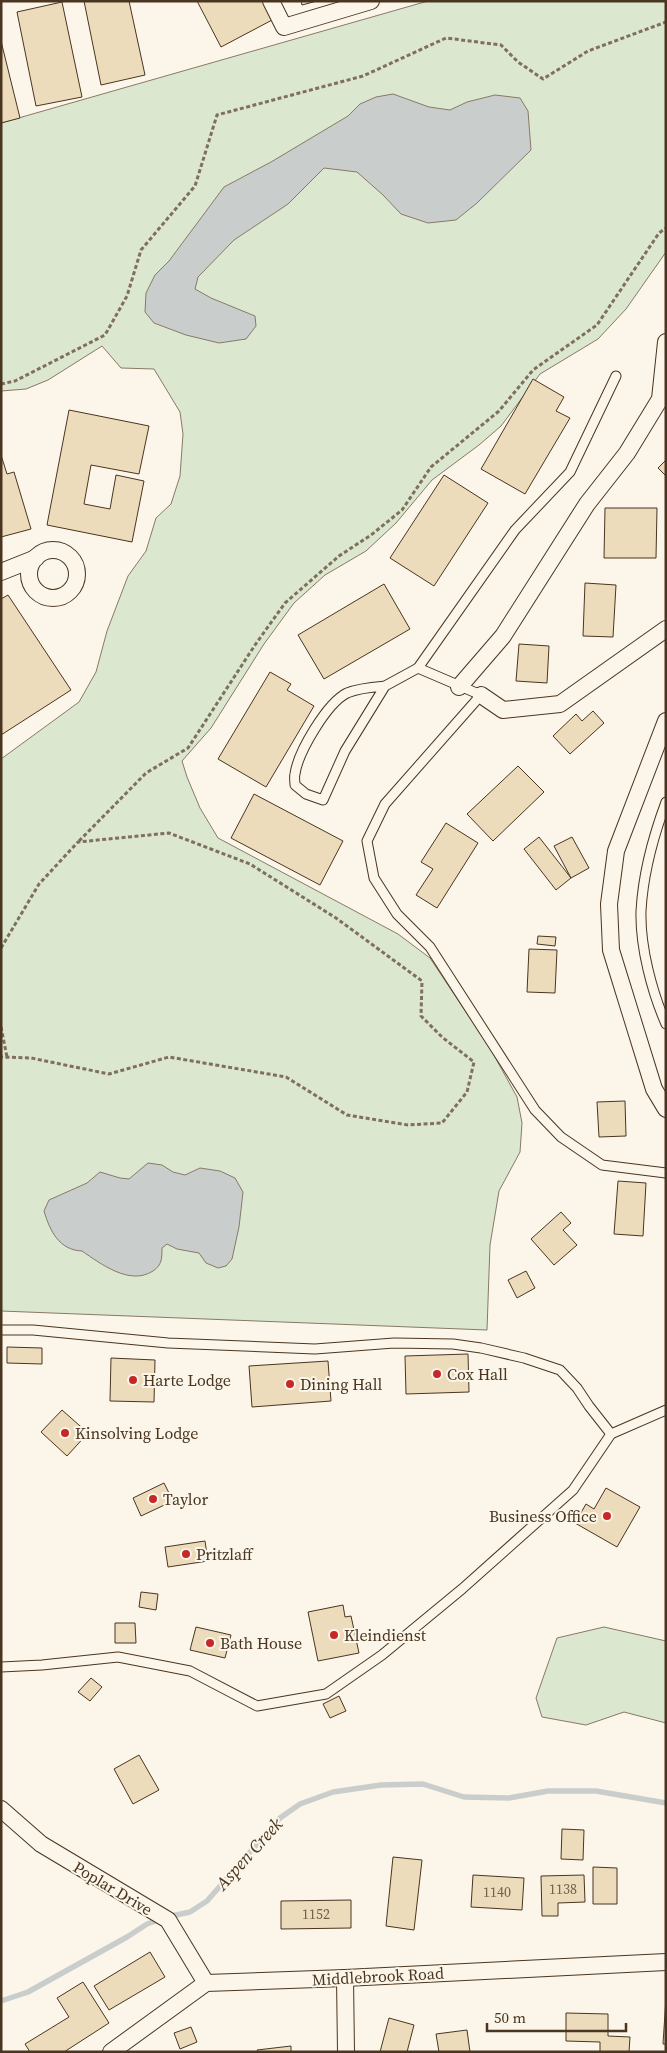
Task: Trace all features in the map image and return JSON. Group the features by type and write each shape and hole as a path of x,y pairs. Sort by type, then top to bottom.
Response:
{"street":[{"path":"271,1 284,27 371,1"},
{"path":"459,687 503,636 587,504 627,453 660,399 666,342"},
{"path":"1,572 36,558"},
{"path":"481,695 503,710 560,704 666,629"},
{"path":"666,721 616,851 609,904 612,950 654,1089 666,1109"},
{"name":"Poplar Drive","path":"1,1809 41,1844 168,1920 206,1983"},
{"name":"Middlebrook Road","path":"206,1983 666,1962"},
{"path":"345,1978 346,2052"},
{"path":"112,2052 206,1983"}],"lane":[{"path":"385,686 346,751 324,800 306,794 295,785 295,774 316,726 333,704 346,694 368,687 385,686 418,668 515,530 570,472 616,376"},
{"path":"418,668 481,695 385,804 367,841 374,878 397,914 430,946 535,1110 561,1137 602,1165 666,1173"},
{"path":"666,802 651,847 641,912 644,949 657,1004 666,1024"},
{"path":"1,1330 33,1330 168,1343 315,1349 394,1343 453,1344 481,1348 524,1358 560,1370 577,1388 611,1434"},
{"path":"1,1667 42,1665 118,1656 190,1670 257,1706 326,1694 382,1655 462,1589 573,1490 611,1434 666,1410"}],"path":[{"path":"1,384 15,381 105,335 126,296 141,250 195,186 217,114 363,76 446,38 501,45 518,62 543,79 588,51 666,22"},
{"path":"1,948 39,884 78,842 146,773 188,748 285,603 338,556 371,536 402,510 431,467 499,411 533,370 597,325 659,233 666,228"},
{"path":"1,1057 31,1058 109,1074 169,1057 286,1077 347,1115 408,1124 442,1123 467,1092 474,1062 442,1037 421,1016 422,981 336,918 250,864 169,833 78,842"},
{"path":"1,1027 7,1057"}],"green space":[{"path":"428,1 666,1 666,252 626,309 598,339 540,374 501,426 432,480 396,523 366,551 325,575 294,603 264,644 211,728 182,761 200,808 218,838 398,934 430,958 490,1048 517,1097 522,1123 520,1152 499,1191 490,1245 487,1330 1,1311 1,759 79,702 96,672 107,631 128,576 146,551 156,518 171,504 180,476 183,434 180,412 154,369 121,368 102,346 48,380 26,389 1,391 1,123"},
{"path":"604,1627 666,1641 666,1723 624,1712 586,1725 542,1717 536,1698 557,1638"}],"shaded area":[{"path":"393,94 429,107 450,110 467,102 495,95 520,98 528,111 531,150 477,203 456,220 428,223 401,214 357,172 324,168 288,204 234,240 198,277 195,289 211,298 255,316 256,326 246,339 219,343 186,335 154,323 145,312 146,293 155,275 169,261 224,187 271,162 348,116 360,104 376,97"},
{"path":"148,1163 162,1165 173,1172 185,1175 200,1168 220,1171 235,1178 243,1192 239,1227 232,1259 226,1266 218,1268 206,1263 199,1253 177,1249 167,1244 162,1248 162,1258 156,1269 144,1275 125,1275 98,1262 82,1251 67,1247 57,1238 49,1226 44,1211 49,1200 87,1183 100,1172 129,1179"}],"building":[{"path":"84,1 129,1 145,75 101,85"},
{"path":"197,1 264,1 274,19 221,47"},
{"path":"301,1 317,1 302,5"},
{"path":"62,2 82,97 36,106 17,12"},
{"path":"1,41 20,118 1,123"},
{"path":"533,379 564,397 556,411 570,418 525,494 481,469"},
{"path":"69,410 149,426 139,474 91,465 84,504 110,509 116,475 144,481 132,542 47,525"},
{"path":"1,455 7,474 14,472 31,529 1,537"},
{"path":"666,460 666,476 658,468"},
{"path":"444,475 488,503 434,586 390,558"},
{"path":"605,508 657,508 656,558 604,558"},
{"path":"585,583 616,585 613,637 583,636"},
{"path":"384,584 410,629 324,679 298,635"},
{"path":"8,595 71,690 1,735 1,599"},
{"path":"519,644 549,646 547,683 516,681"},
{"path":"270,672 291,684 287,690 314,706 266,787 218,759"},
{"path":"593,711 604,723 570,754 553,736 576,714 582,721"},
{"path":"518,766 544,792 493,841 467,814"},
{"path":"254,794 343,841 320,885 231,838"},
{"path":"446,823 478,843 437,908 416,895 433,869 421,862"},
{"path":"539,837 571,878 556,890 524,849"},
{"path":"572,837 589,868 571,878 554,846"},
{"path":"538,936 556,937 555,946 537,944"},
{"path":"529,949 557,950 555,993 527,992"},
{"path":"625,1101 626,1136 599,1137 597,1102"},
{"path":"618,1181 646,1183 643,1236 614,1234"},
{"path":"561,1212 571,1223 563,1230 577,1245 554,1265 531,1239"},
{"path":"526,1271 535,1288 517,1298 508,1280"},
{"path":"7,1347 42,1348 42,1364 7,1363"},
{"name":"Cox Hall","path":"468,1354 469,1392 406,1394 405,1356"},
{"name":"Harte Lodge","path":"111,1358 155,1360 154,1402 110,1401"},
{"name":"Dining Hall","path":"328,1361 331,1401 252,1407 249,1366"},
{"name":"Kinsolving Lodge","path":"62,1410 88,1433 67,1456 41,1432"},
{"name":"Taylor","path":"164,1483 173,1501 141,1516 133,1498"},
{"name":"Business Office","path":"606,1488 640,1507 617,1547 575,1523 586,1504 594,1509"},
{"name":"Pritzlaff","path":"205,1541 208,1561 168,1567 165,1547"},
{"path":"141,1592 158,1594 156,1610 139,1607"},
{"name":"Kleindienst","path":"343,1605 345,1617 351,1616 359,1653 318,1661 308,1612"},
{"path":"115,1623 135,1623 136,1643 115,1643"},
{"name":"Bath House","path":"196,1627 231,1635 225,1658 190,1650"},
{"path":"91,1678 102,1687 90,1701 78,1692"},
{"path":"339,1696 346,1711 330,1718 323,1704"},
{"path":"139,1755 159,1790 133,1804 114,1769"},
{"path":"562,1829 584,1830 583,1860 561,1859"},
{"path":"393,1857 422,1860 414,1930 386,1926"},
{"path":"593,1867 617,1868 617,1904 593,1904"},
{"path":"473,1875 524,1878 522,1910 471,1907"},
{"path":"584,1875 585,1902 558,1903 558,1916 542,1916 541,1876"},
{"path":"351,1900 351,1928 281,1929 281,1901"},
{"path":"150,1952 165,1977 109,2010 94,1986"},
{"path":"83,1982 109,2023 64,2052 30,2052 25,2044 69,2017 57,1998"},
{"path":"666,1998 666,2044 663,2044"},
{"path":"566,2013 608,2014 608,2036 630,2037 629,2052 600,2052 600,2042 566,2041"},
{"path":"389,2018 414,2025 407,2052 380,2052"},
{"path":"191,2027 197,2042 180,2049 174,2033"},
{"path":"467,2030 470,2052 439,2052 436,2034"},
{"path":"291,2046 291,2052 258,2052 257,2050"}],"waterway":[{"name":"Aspen Creek","path":"1,2001 28,1992 147,1924 190,1912 207,1901 280,1818 300,1804 333,1792 381,1785 423,1784 464,1797 509,1798 548,1791 596,1791 666,1803"}],"place":[{"name":"Cox Hall","path":"437,1374"},
{"name":"Harte Lodge","path":"133,1380"},
{"name":"Dining Hall","path":"290,1384"},
{"name":"Kinsolving Lodge","path":"65,1433"},
{"name":"Taylor","path":"153,1499"},
{"name":"Business Office","path":"607,1516"},
{"name":"Pritzlaff","path":"186,1554"},
{"name":"Kleindienst","path":"334,1635"},
{"name":"Bath House","path":"210,1643"}]}
